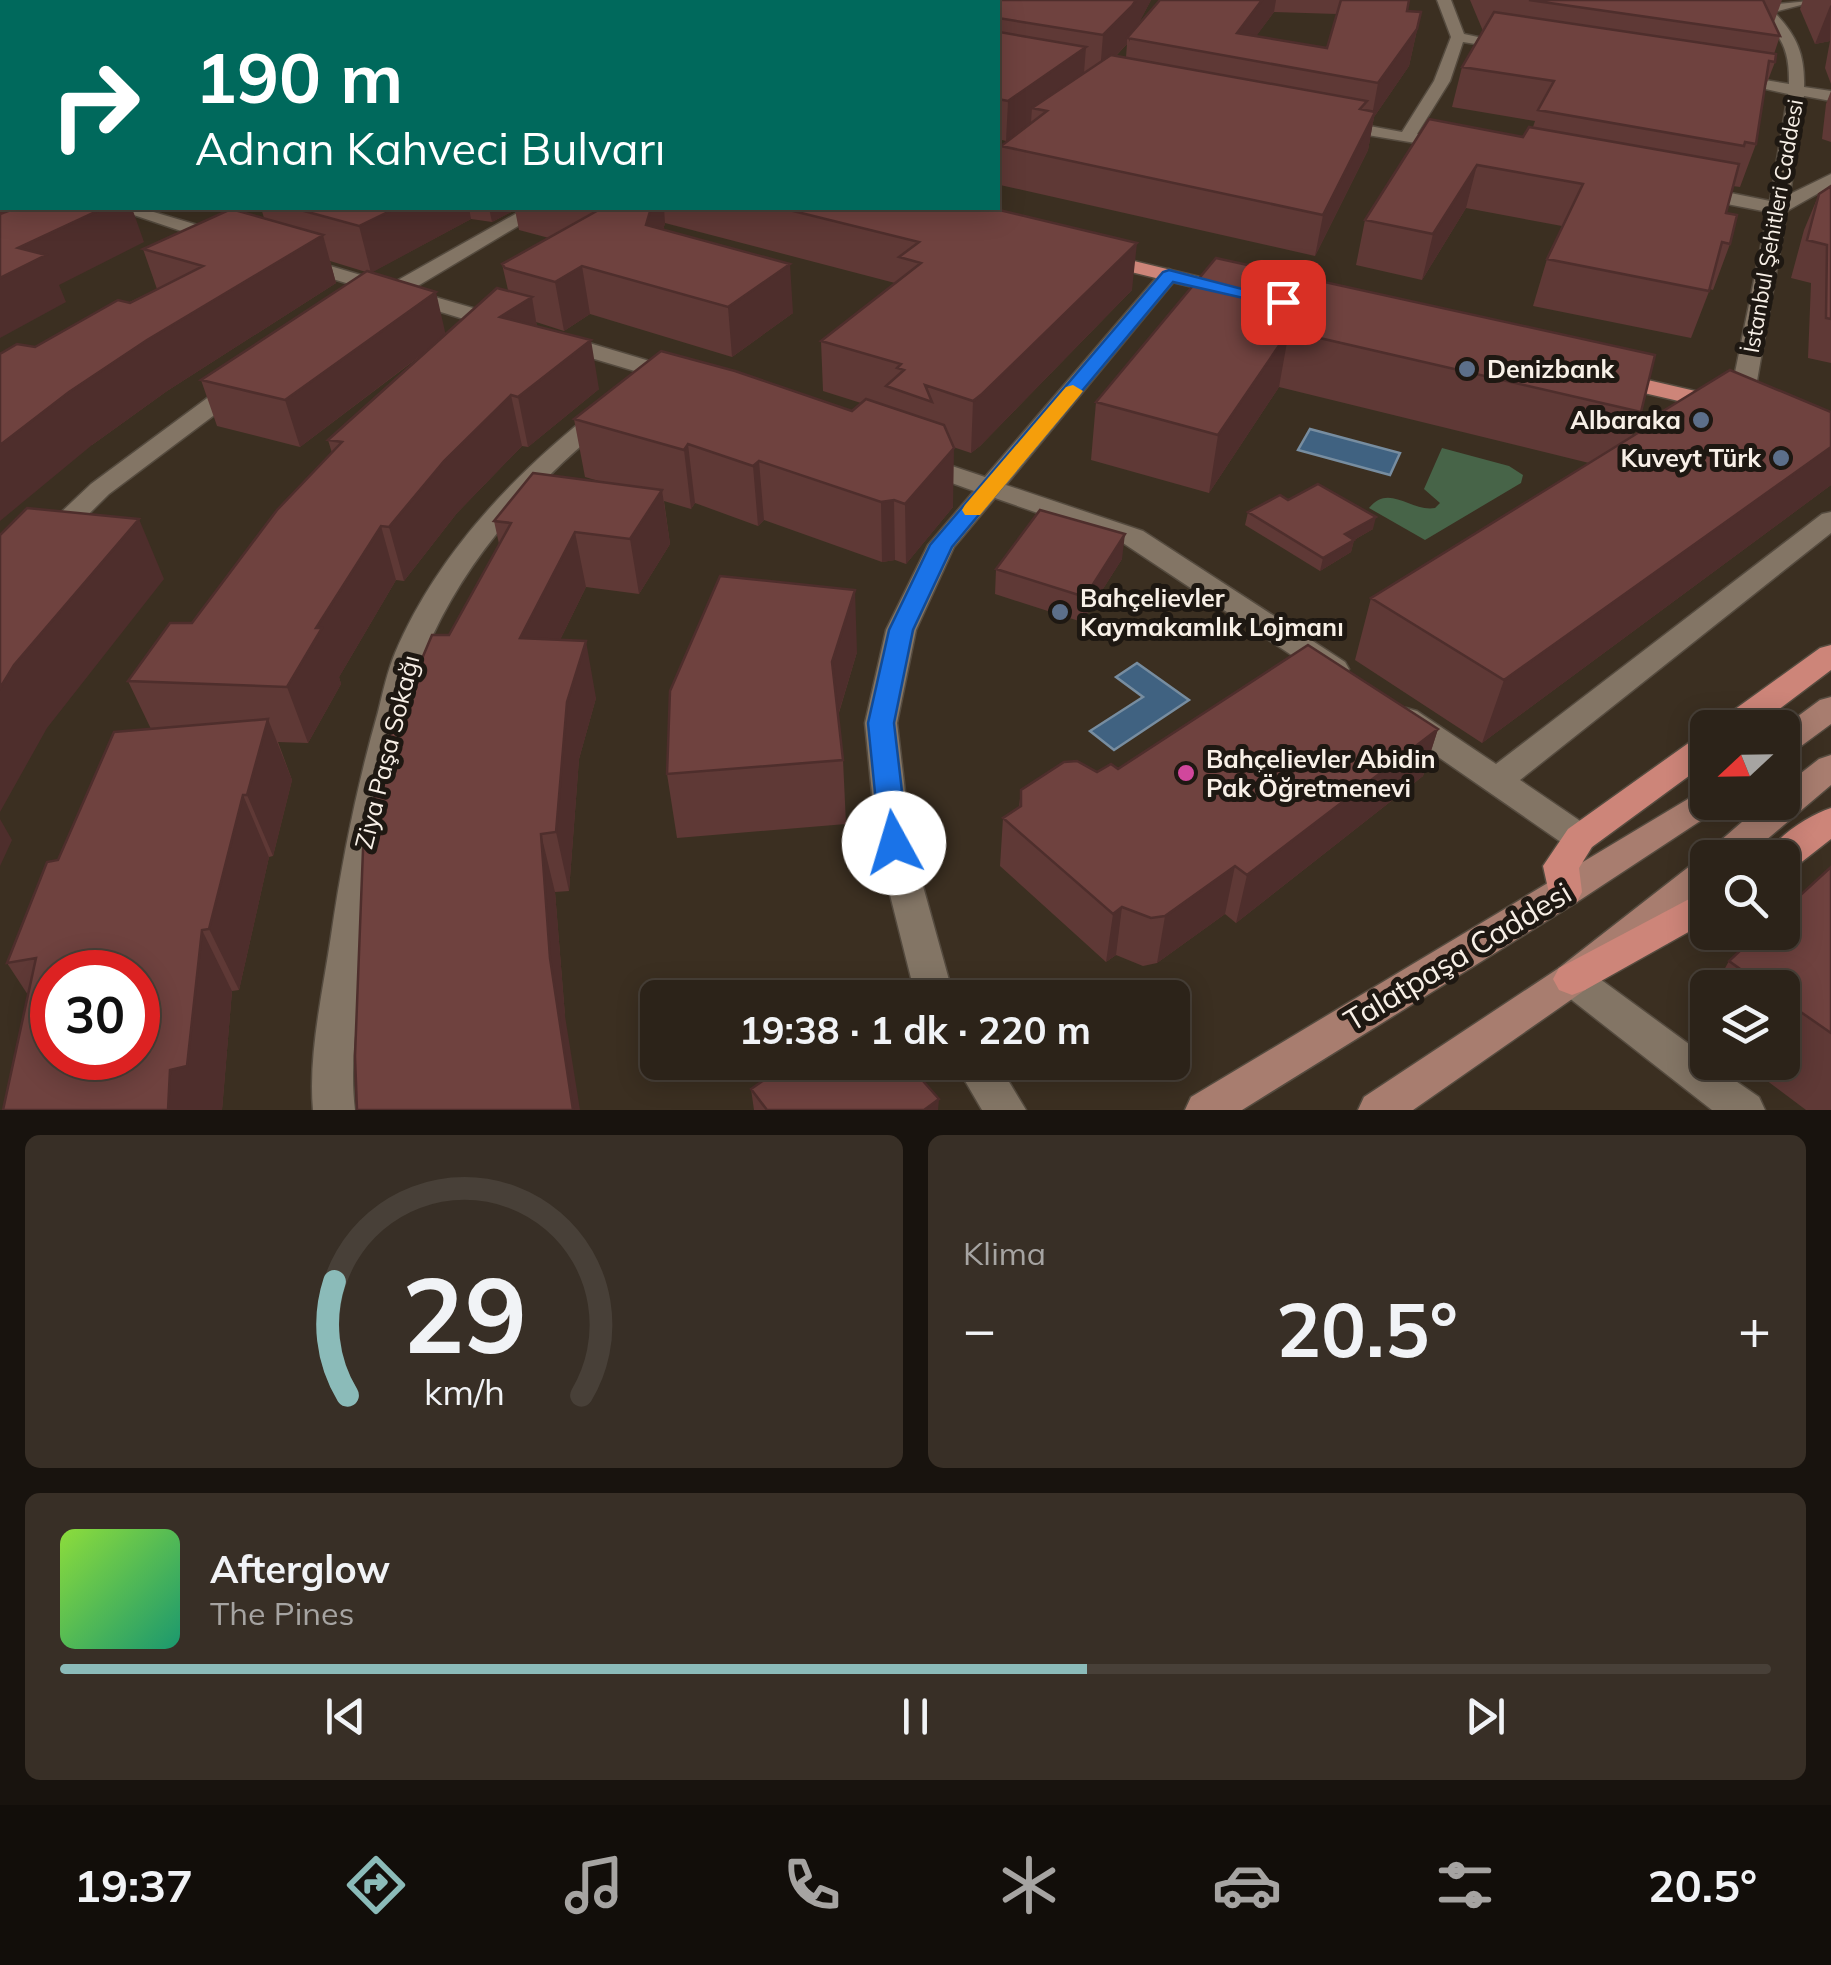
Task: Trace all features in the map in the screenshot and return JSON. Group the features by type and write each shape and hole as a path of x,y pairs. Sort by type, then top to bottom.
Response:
{"main road":[{"path":"1082,246 1243,284 1169,276 1082,246"},
{"path":"1608,360 1755,404"},
{"path":"1586,372 1700,399 1755,404"},
{"path":"1756,710 1831,655"},
{"path":"1800,731 1831,708"},
{"path":"1564,892 1560,866 1580,838 1690,758"},
{"path":"1742,840 1831,767"},
{"name":"Talatpaşa Caddesi","path":"1206,1110 1690,811"},
{"path":"1800,844 1831,821"},
{"path":"1572,979 1690,883"},
{"path":"1379,1110 1572,979 1690,912"}],"street":[{"path":"1406,138 1442,81 1458,37 1444,0"},
{"name":"İstanbul Şehitleri Caddesi","path":"1746,0 1764,10 1784,30 1797,58 1755,404"},
{"path":"1764,10 1813,0"},
{"path":"1458,37 1533,49"},
{"path":"1702,75 1831,96"},
{"path":"1311,120 1465,149"},
{"path":"1680,190 1778,208 1831,179"},
{"path":"129,210 248,246"},
{"path":"358,312 535,210"},
{"path":"283,258 698,384"},
{"path":"930,980 894,843 881,723 901,630 942,545 1169,276"},
{"name":"Ziya Paşa Sokağı","path":"334,1110 332,1092 351,901 380,759 412,647 481,530 569,442 661,372"},
{"path":"0,586 100,488 259,373"},
{"path":"900,456 1134,537 1357,685"},
{"path":"1496,781 1831,520"},
{"path":"1388,706 1580,838"},
{"path":"1572,979 1744,1110"},
{"path":"986,1080 1005,1110"}],"green space":[{"path":"1442,448 1509,466 1523,475 1521,483 1425,540 1369,508 1377,501 1392,498 1435,508 1440,503 1424,489"}],"water":[{"path":"1310,429 1400,453 1390,475 1298,450"},
{"path":"1137,663 1189,700 1114,750 1090,731 1143,697 1116,677"}],"building":[{"path":"1000,0 1136,0 1103,35 1000,18"},
{"path":"1160,0 1262,0 1237,33 1327,48 1341,0 1409,0 1407,11 1421,12 1417,29 1378,83 1127,38"},
{"path":"1529,0 1763,0 1780,36"},
{"path":"1494,12 1776,54 1775,62 1769,61 1756,144 1745,142 1744,146 1538,110 1554,81 1462,67"},
{"path":"1000,32 1086,47 1008,101 1000,99"},
{"path":"1111,55 1367,101 1360,109 1375,112 1323,215 1001,146 1047,111 1032,108"},
{"path":"1429,119 1523,137 1529,127 1739,164 1726,213 1737,215 1730,244 1722,242 1709,291 1547,259 1583,184 1477,165 1433,234 1365,220"},
{"path":"1831,186 1831,319 1826,318 1827,245 1807,240 1819,194"},
{"path":"11,210 100,210 18,248 46,255 0,278 0,214"},
{"path":"229,210 323,235 147,340 69,392 0,445 0,354 17,344 35,347 118,300 130,303 203,266 143,249"},
{"path":"300,210 392,210 359,226"},
{"path":"598,210 650,210 646,225 790,264 728,307 582,266 555,282 502,264"},
{"path":"789,210 999,210 1137,243 973,401 925,385 932,402 886,386 904,370 897,368 901,364 821,341 921,263 899,257 919,242"},
{"path":"1216,258 1655,355 1641,412 1289,331 1218,435 1096,402"},
{"path":"367,271 436,292 285,400 201,380"},
{"path":"497,288 532,297 500,317 591,340 518,397 511,395 444,461 389,527 381,526 316,628 322,628 287,687 128,681 170,623 192,623 277,510 342,442 328,440"},
{"path":"661,351 735,371 852,411 866,399 944,425 954,448 905,504 894,500 881,502 759,461 753,466 688,444 684,450 574,419"},
{"path":"1730,370 1831,412 1831,447 1504,680 1371,598 1662,418 1655,416"},
{"path":"533,473 662,490 630,539 575,532 520,638 586,641 567,702 556,832 541,834 550,958 573,1110 357,1110 355,1056 363,850 386,744 432,635 449,635 511,523 494,521"},
{"path":"1318,484 1376,517 1345,534 1354,540 1323,558 1248,512 1280,495 1288,500"},
{"path":"27,508 139,519 14,665 0,688 0,535"},
{"path":"1040,510 1125,534 1085,597 996,569"},
{"path":"720,576 855,590 832,662 843,760 667,774 670,691"},
{"path":"1308,645 1438,729 1247,875 1235,866 1165,916 1151,918 1122,907 1113,914 1003,818 1021,806 1021,790 1064,762 1077,761 1097,772 1111,764 1118,769"},
{"path":"268,719 247,795 243,795 209,929 202,930 187,1066 170,1070 168,1110 3,1110 30,986 30,1080 160,1080 160,950 30,950 30,959 7,963 47,862 58,860 114,732"},
{"path":"1831,867 1831,1033 1800,1011 1800,970 1742,970 1729,961 1741,950 1800,950 1800,895"},
{"path":"764,1080 922,1080 939,1099 924,1110 767,1110 751,1089"}],"slow traffic":[{"path":"973,510 1073,391"}],"place":[{"name":"Denizbank","path":"1467,369"},
{"name":"Albaraka","path":"1701,420"},
{"name":"Kuveyt Türk","path":"1781,458"},
{"name":"Bahçelievler Kaymakamlık Lojmanı","path":"1060,612"},
{"name":"Bahçelievler Abidin Pak Öğretmenevi","path":"1186,773"}],"route":[{"path":"894,843 881,723 901,630 942,545 1169,276 1283,302"}]}
